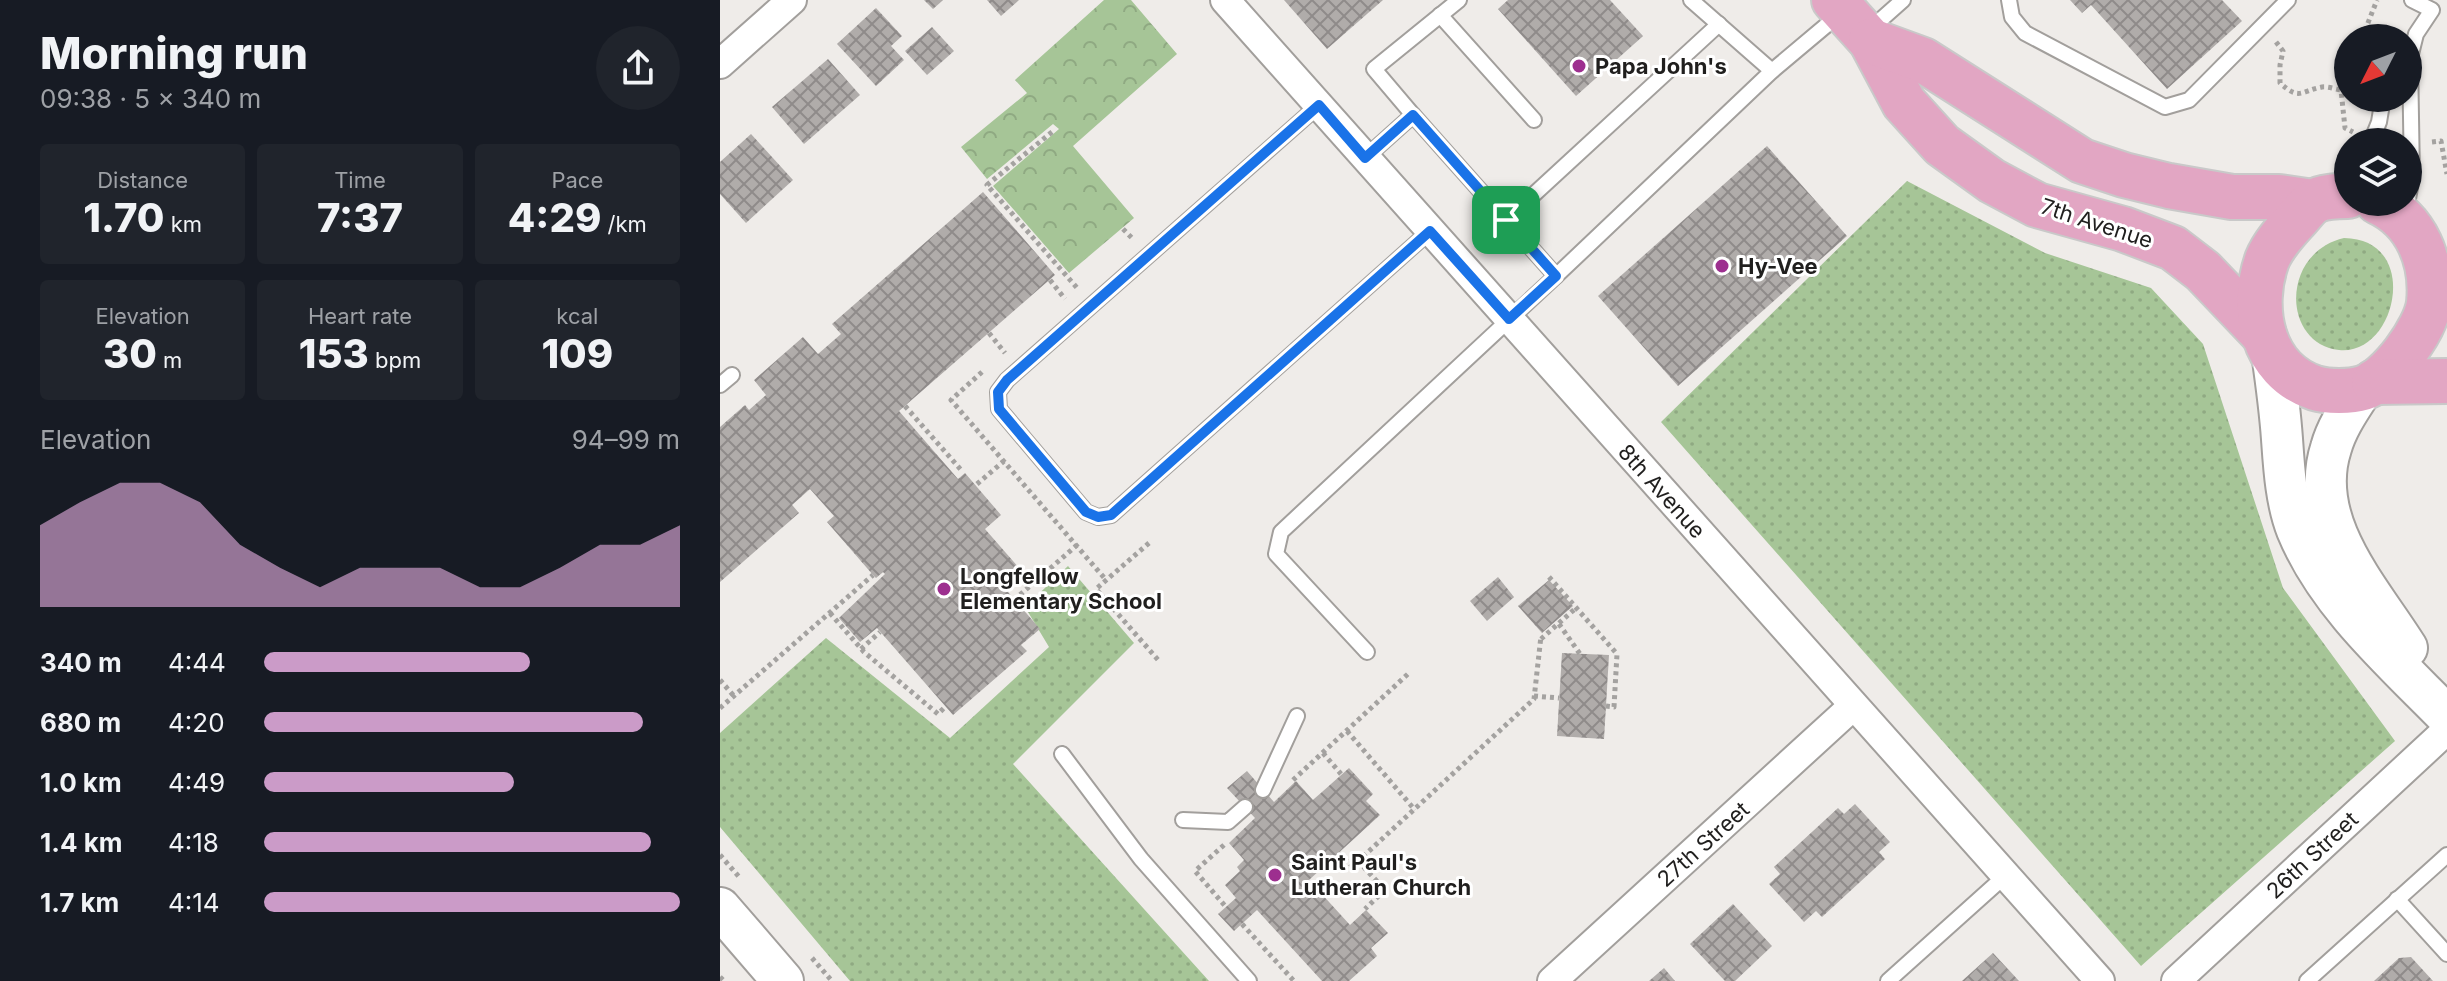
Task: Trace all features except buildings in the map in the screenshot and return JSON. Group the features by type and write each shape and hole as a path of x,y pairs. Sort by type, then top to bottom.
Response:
{"main road":[{"path":"1853,22 1923,60 2082,161 2169,186 2232,197 2334,194"},
{"name":"7th Avenue","path":"1853,22 1904,103 1942,145 1992,181 2037,205 2123,229 2173,248 2203,271 2268,344 2286,372 2314,388 2334,391 2369,385 2447,381"},
{"path":"2334,195 2282,236 2268,258 2258,315 2268,344 2283,469 2297,529 2330,588 2387,655 2447,714"},
{"path":"2410,220 2429,269 2429,306 2416,337 2399,359 2369,385 2345,418 2329,451 2325,476 2327,512 2354,565 2447,714"},
{"path":"720,908 783,981"}],"street":[{"path":"720,64 792,0"},
{"name":"8th Avenue","path":"1225,0 2100,981"},
{"name":"27th Street","path":"1552,981 1853,706"},
{"name":"26th Street","path":"2176,981 2447,730"}],"lane":[{"path":"1459,0 1374,69 1556,276"},
{"path":"1691,0 1772,71"},
{"path":"1367,652 1276,554 1281,532 1772,71 1853,22 1903,0"},
{"path":"2009,0 2012,17 2025,33 2165,107 2189,100 2262,26 2279,3"},
{"path":"2412,0 2432,10 2422,25"},
{"path":"1440,15 1534,120"},
{"path":"1506,220 1719,24"},
{"path":"1319,105 1007,380 998,392 999,409 1086,512 1098,517 1111,515 1430,231"},
{"path":"2410,112 2410,220"},
{"path":"1365,158 1413,115"},
{"path":"1263,790 1297,716"},
{"path":"1062,754 1141,859 1249,981"},
{"path":"1183,820 1228,822 1245,807"},
{"path":"2307,981 2447,855"},
{"path":"1888,981 2005,876"},
{"path":"2397,899 2447,954"}],"path":[{"path":"2368,24 2377,0"},
{"path":"2262,26 2283,51 2280,83 2291,93 2305,94 2323,86 2334,88"},
{"path":"1052,132 987,185 1078,289"},
{"path":"2422,144 2441,141 2447,174"},
{"path":"1123,229 1135,240"},
{"path":"1050,280 1066,300"},
{"path":"989,333 1005,353"},
{"path":"905,406 962,471"},
{"path":"977,484 1004,461"},
{"path":"1149,543 1096,589 1160,662"},
{"path":"1014,600 1077,545"},
{"path":"720,708 873,575"},
{"path":"1549,577 1617,654 1614,707 1606,706"},
{"path":"1338,853 1350,864 1358,861 1534,696 1540,638 1576,608"},
{"path":"830,613 861,649 938,714 945,707"},
{"path":"1559,624 1580,654"},
{"path":"861,649 880,632"},
{"path":"1292,781 1409,673"},
{"path":"720,680 734,696"},
{"path":"1534,696 1559,698"},
{"path":"1347,731 1415,810"},
{"path":"1323,753 1341,774"},
{"path":"1358,861 1385,890 1365,909"},
{"path":"1195,871 1226,907"},
{"path":"1242,924 1294,981"}],"green space":[{"path":"1104,0 1131,0 1177,54 1073,146 1134,218 1069,273 993,186 1059,129 1053,124 987,179 961,147 1027,93 1015,80"},
{"path":"1907,181 2045,253 2151,288 2203,344 2283,588 2395,741 2141,966 1661,422"},
{"path":"2344,238 2369,243 2384,257 2392,275 2392,297 2387,317 2375,335 2359,347 2339,350 2320,344 2307,332 2299,316 2296,297 2299,278 2308,261 2323,247"},
{"path":"1068,566 1134,643 1013,764 1209,981 850,981 720,827 720,733 826,638 950,738 1049,647 1025,607"}],"place":[{"name":"Papa John's","path":"1579,66"},
{"name":"Hy-Vee","path":"1722,266"},
{"name":"Longfellow Elementary School","path":"944,589"},
{"name":"Saint Paul's Lutheran Church","path":"1275,875"}],"route":[{"path":"1319,105 1365,158 1413,115 1506,220 1556,276 1509,319 1430,231 1111,515 1098,517 1086,512 999,409 998,392 1007,380 1319,105"}]}
